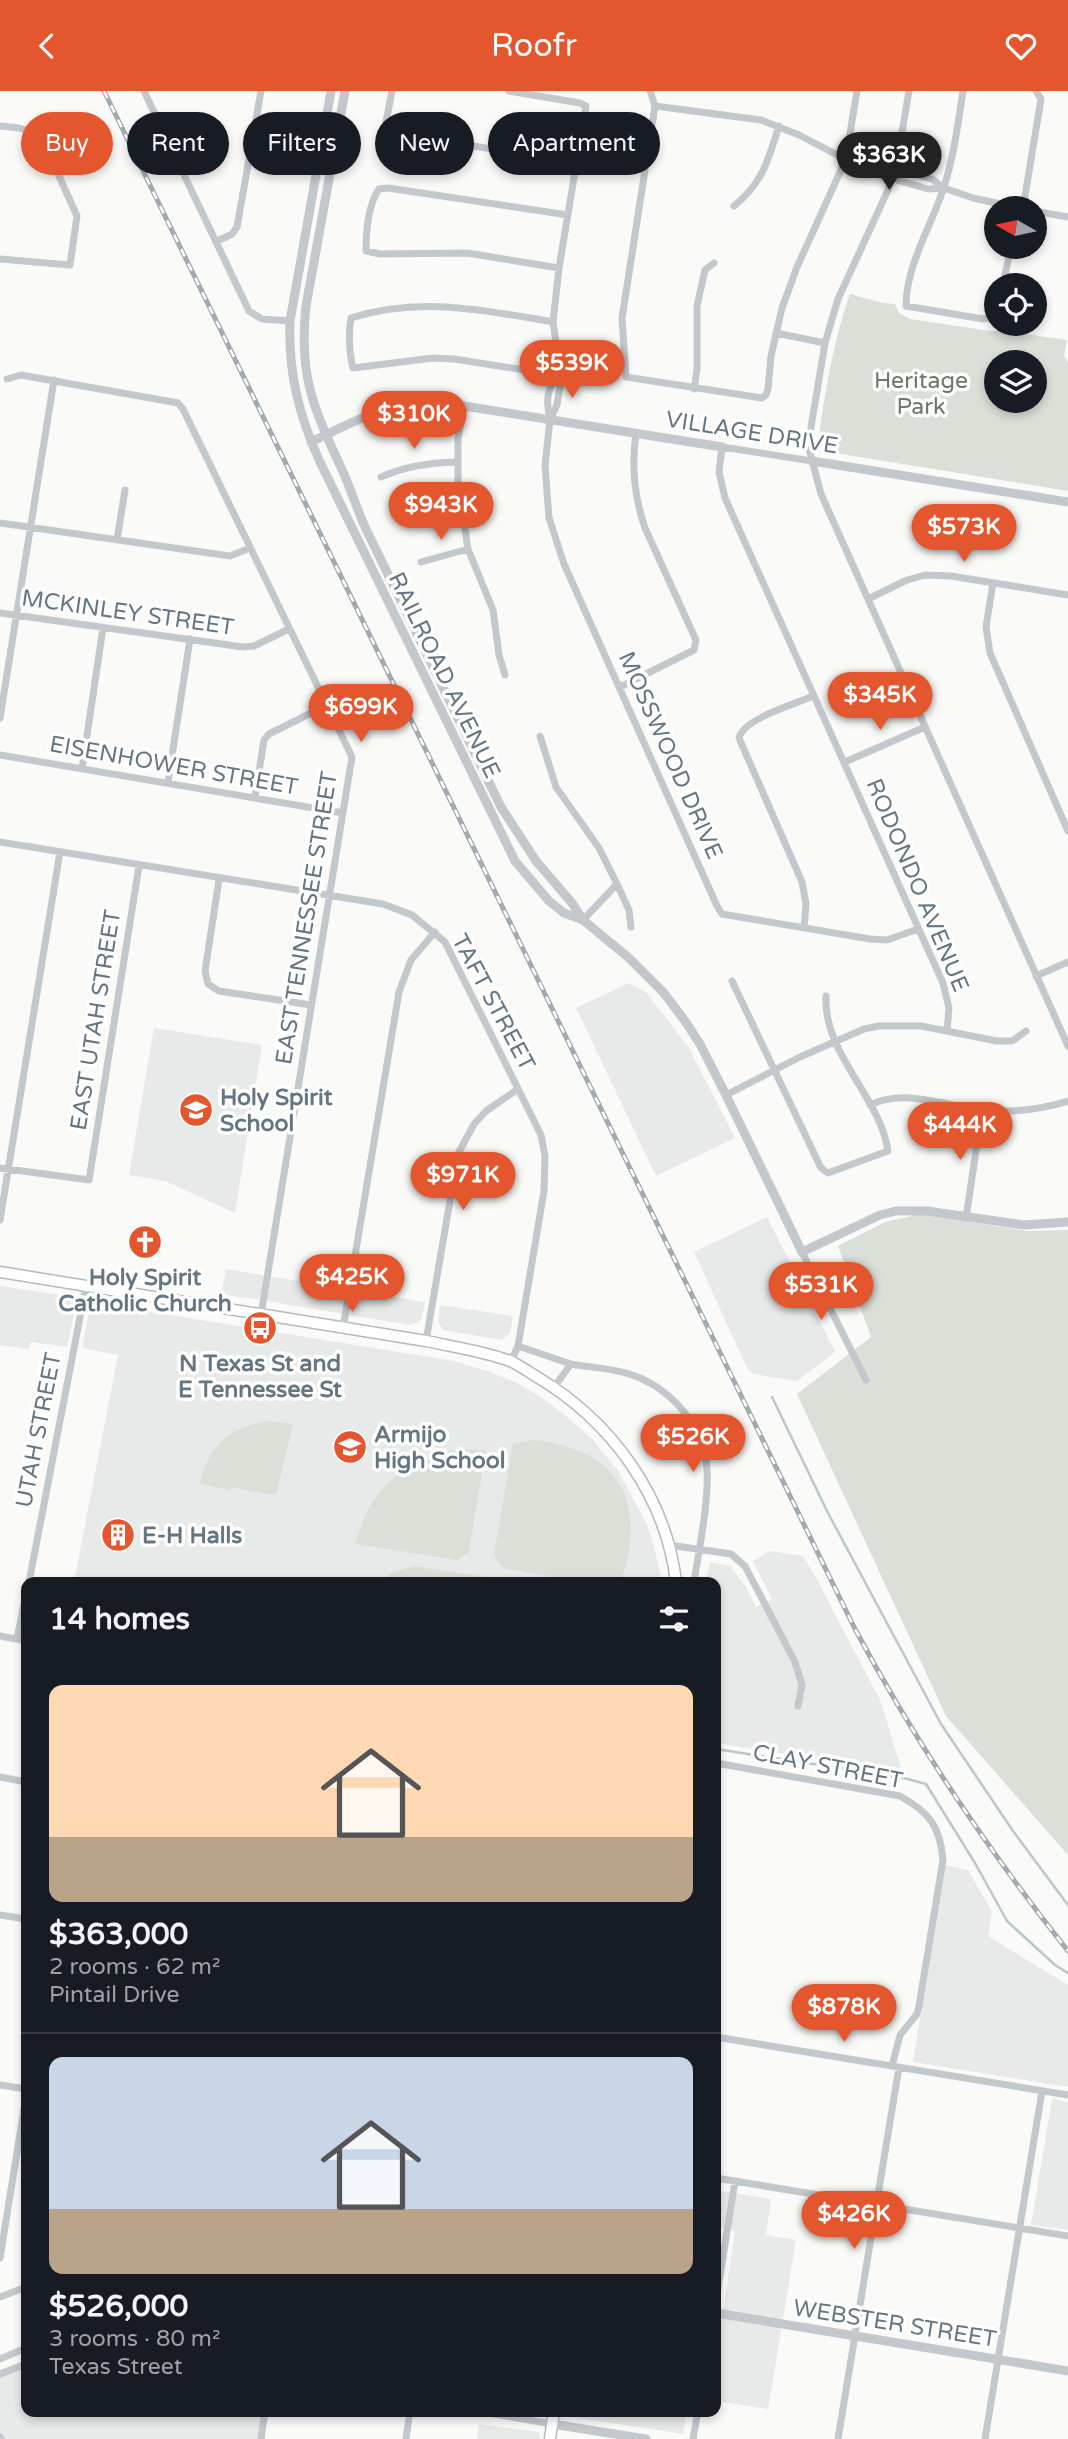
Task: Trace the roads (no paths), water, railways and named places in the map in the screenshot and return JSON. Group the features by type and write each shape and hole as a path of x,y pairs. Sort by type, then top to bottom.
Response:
{"main road":[{"path":"0,1272 426,1342 511,1361 554,1387 588,1414 621,1449 644,1483 662,1520 675,1577"},
{"path":"550,2439 553,2417"}],"street":[{"path":"144,91 249,311 262,319 290,321"},
{"path":"217,241 232,234 237,227 261,91"},
{"name":"RAILROAD AVENUE","path":"331,91 290,321 289,353 295,396 311,442 515,861 549,901 564,913 583,921 629,958 664,993 700,1044 866,1380"},
{"name":"RAILROAD AVENUE","path":"345,91 304,326 305,367 309,391 325,436 364,525 501,807 536,861 572,903 583,921"},
{"path":"392,91 386,122 389,129 401,134 488,148"},
{"path":"509,91 549,94"},
{"path":"650,91 655,106 622,318 626,377 762,398 766,395 776,333 789,287 834,190 845,159 857,91"},
{"path":"909,91 892,178 877,217 838,299 825,343 808,445 821,494 1068,1046"},
{"path":"963,91 944,188 909,283 906,306 984,319"},
{"path":"1023,196 1041,99 1036,91"},
{"name":"MOSSWOOD DRIVE","path":"549,94 580,103 586,106 585,112"},
{"path":"655,106 761,120 779,126 845,159 855,168 929,189 944,188"},
{"path":"0,126 32,132 45,145 77,216 70,265 0,258"},
{"path":"734,206 755,187 779,126"},
{"path":"845,159 858,157 932,179 944,188 984,200"},
{"name":"MOSSWOOD DRIVE","path":"575,175 553,322 557,349 556,377 550,386 547,404 550,420 545,465 546,490 556,543 722,914 887,940 918,929"},
{"path":"559,268 467,253 380,254 366,251 366,239 374,195 379,189 388,188 568,215"},
{"path":"1047,213 1068,217"},
{"path":"694,389 697,370 697,306 705,270 714,263"},
{"path":"553,322 453,306 392,308 352,319 349,330 350,353 353,369 433,358 454,359 556,377"},
{"path":"776,333 825,343"},
{"name":"EAST TENNESSEE STREET","path":"7,379 21,375 178,403 352,757 261,1315"},
{"path":"0,718 54,380"},
{"name":"VILLAGE DRIVE","path":"311,442 356,420 397,407 426,404 464,406 1068,502"},
{"path":"464,406 456,462 468,549 493,610 499,655 505,675"},
{"path":"620,687 694,650 696,640 638,509 633,478 636,434"},
{"name":"RODONDO AVENUE","path":"722,447 719,472 725,498 943,983 949,1008 947,1031"},
{"path":"381,477 398,469 421,464 456,462"},
{"path":"117,540 125,490"},
{"path":"0,523 230,556 250,548"},
{"path":"421,562 468,549"},
{"path":"868,599 906,580 925,575 951,576 1068,595"},
{"path":"993,583 986,627 990,653 1068,831"},
{"name":"MCKINLEY STREET","path":"0,613 248,647 289,629"},
{"path":"82,769 103,628"},
{"path":"169,782 190,639"},
{"path":"804,927 806,904 802,882 739,738 743,728 754,721 813,696"},
{"path":"255,797 264,740 269,734 327,705"},
{"path":"845,762 925,727"},
{"path":"540,736 556,787 599,848 629,910 631,927"},
{"name":"EISENHOWER STREET","path":"0,755 342,813"},
{"name":"TAFT STREET","path":"0,842 396,908 412,915 435,932 452,954 541,1135 545,1156 545,1174 517,1346 511,1361"},
{"path":"0,1220 4,1168 60,852"},
{"name":"EAST UTAH STREET","path":"4,1168 89,1180 139,866"},
{"path":"219,880 205,971 208,985 219,991 311,1005"},
{"path":"583,921 617,884"},
{"path":"344,1328 398,992 411,960 435,932"},
{"path":"1037,976 1068,962"},
{"path":"732,981 821,1168 828,1173 888,1151 887,1141 825,1014 826,996"},
{"path":"726,1094 864,1029 879,1026 921,1026 997,1041 1013,1041 1026,1031"},
{"path":"426,1342 458,1154 474,1124 486,1111 518,1089"},
{"path":"870,1105 888,1098 904,1097 982,1110 1028,1111 1068,1101"},
{"path":"966,1218 982,1110"},
{"path":"802,1252 880,1215 896,1211 927,1211 1024,1225 1068,1222"},
{"name":"UTAH STREET","path":"30,1577 86,1286"},
{"path":"517,1346 571,1364 633,1375 660,1388 692,1424 701,1441 707,1467 695,1577"},
{"path":"554,1387 571,1364"},
{"path":"669,1545 731,1554 745,1566 794,1662 802,1685 799,1706"},
{"path":"0,1636 21,1640"},
{"name":"CLAY STREET","path":"721,1764 900,1796 929,1816 941,1839 943,1860 919,2006 900,2035 896,2067"},
{"path":"0,1777 21,1781"},
{"path":"0,1915 21,1918"},
{"path":"721,2038 1068,2095"},
{"path":"838,2439 896,2067"},
{"path":"0,2085 21,2088"},
{"path":"985,2439 1042,2091"},
{"path":"0,2258 21,2128"},
{"path":"721,2179 1068,2236"},
{"path":"721,2269 735,2181"},
{"path":"0,2298 21,2289"},
{"name":"WEBSTER STREET","path":"721,2314 1068,2371"},
{"path":"0,2359 21,2350"},
{"path":"0,2374 21,2366"},
{"path":"261,2439 264,2417"},
{"path":"406,2439 409,2417"},
{"path":"511,2417 646,2439"},
{"path":"693,2439 697,2417"}],"waterway":[{"path":"772,1397 828,1513 941,1724 1013,1831 1068,1905"},
{"path":"721,1750 904,1778 926,1784 1007,1921 1055,1965 1068,1973"}],"railway":[{"path":"104,91 855,1629 954,1795 1068,1951"}],"place":[{"name":"Holy Spirit School","path":"196,1110"},
{"name":"Holy Spirit Catholic Church","path":"145,1242"},
{"name":"N Texas St and E Tennessee St","path":"260,1328"},
{"name":"Armijo High School","path":"350,1447"},
{"name":"E-H Halls","path":"118,1535"}],"park label":[{"name":"Heritage Park","path":"921,393"}]}
